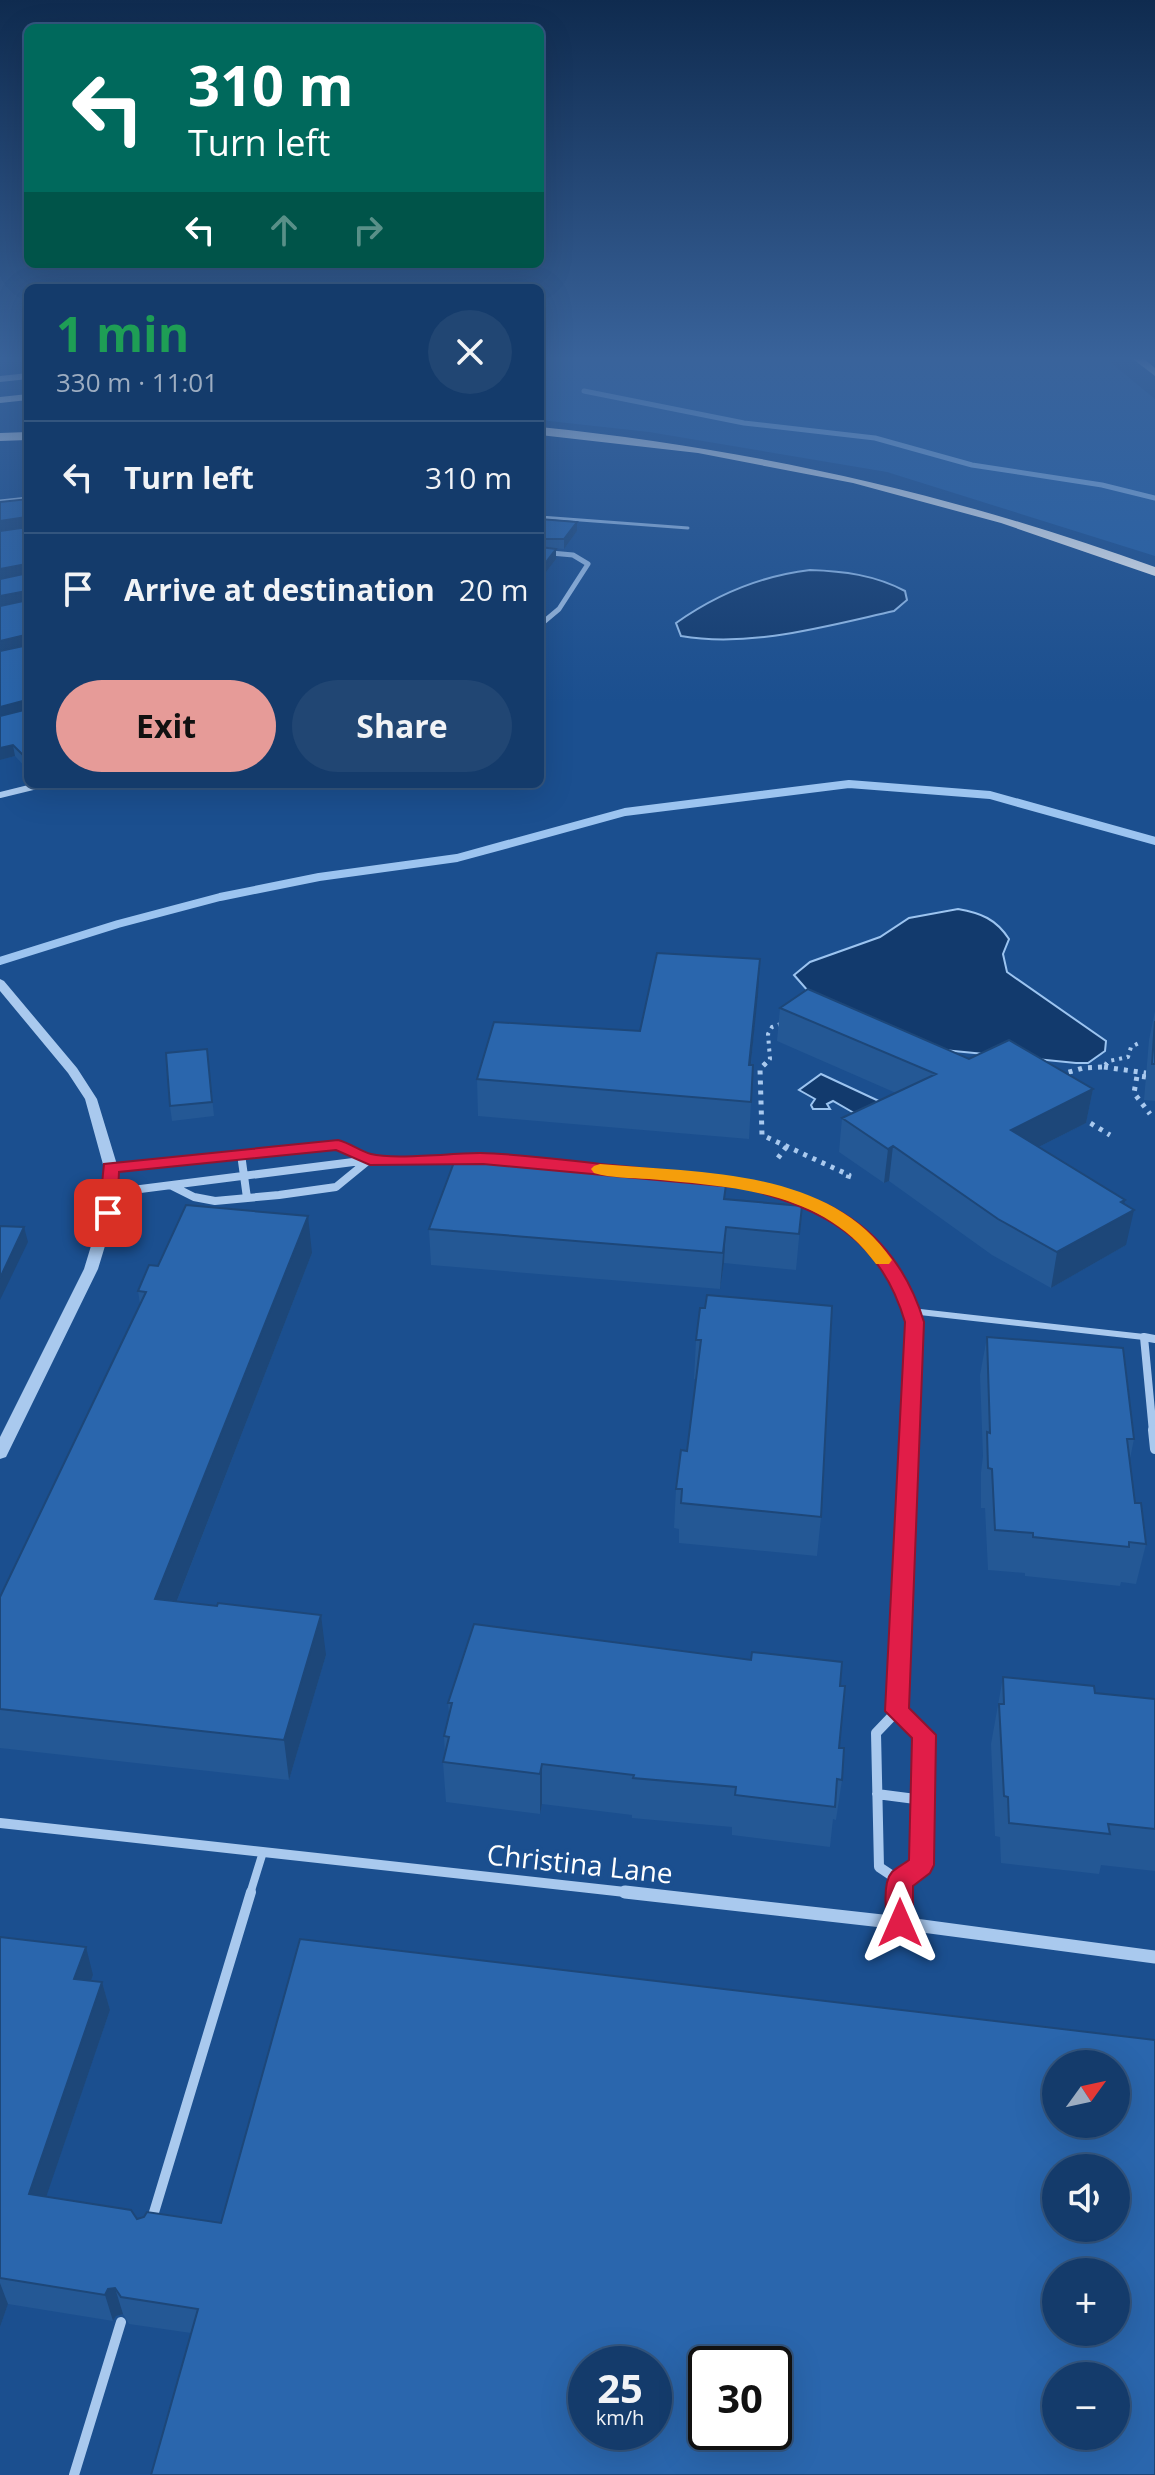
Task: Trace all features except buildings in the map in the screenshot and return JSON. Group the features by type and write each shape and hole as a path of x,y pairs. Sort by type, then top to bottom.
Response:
{"highway":[{"path":"817,472 974,510 1155,572"}],"street":[{"path":"544,553 584,559 588,564 559,609 544,622"},
{"path":"0,795 29,788"},
{"path":"0,983 73,1071 91,1099 111,1168 108,1213 91,1269 0,1453"},
{"path":"111,1168 338,1145 370,1160"},
{"path":"241,1154 247,1198"},
{"path":"109,1193 370,1160 483,1159 530,1163"},
{"path":"170,1185 204,1199 247,1198 336,1187 370,1160"},
{"path":"714,1180 745,1183 832,1212 869,1241 905,1290 914,1322 897,1711 876,1733 879,1867 900,1881"},
{"path":"1155,1339 1144,1337 1155,1449"},
{"path":"897,1711 924,1735 921,1865 900,1881"},
{"path":"877,1794 923,1800"},
{"name":"Christina Lane","path":"0,1823 900,1923 1155,1957"},
{"path":"900,1881 900,1923"}],"lane":[{"path":"0,501 24,498"},
{"path":"544,517 688,528"},
{"path":"911,1311 1144,1337"},
{"path":"150,2223 263,1852"},
{"path":"74,2475 121,2322"}],"path":[{"path":"790,1021 772,1027 768,1034 770,1059 760,1069 762,1135 849,1175 847,1181"},
{"path":"1104,1067 1109,1061 1128,1057 1131,1047 1141,1042"},
{"path":"1050,1078 1083,1068 1104,1067 1146,1075 1137,1076 1133,1087 1134,1098 1150,1114"},
{"path":"1070,1111 1110,1135"},
{"path":"778,1158 787,1146"}],"shaded area":[{"path":"884,472 1155,472 1155,556"},
{"path":"810,570 847,573 882,581 905,591 907,600 894,611 788,634 734,639 681,636 676,623 707,603 756,582"},
{"path":"958,909 981,915 999,926 1009,939 1003,954 1007,972 1106,1041 1105,1051 1088,1063 1076,1063 923,1048 815,999 794,975 810,962 880,937 909,918"},
{"path":"821,1074 881,1102 854,1113 833,1101 827,1104 830,1109 813,1109 811,1105 815,1099 799,1090"}],"waterway":[{"path":"1014,472 1102,485 1155,498"},
{"path":"0,961 118,924 220,897 319,877 457,858 625,812 849,784 990,795 1155,841"}],"slow traffic":[{"path":"600,1169 745,1183 788,1195 832,1212 869,1241 883,1260"}],"route":[{"path":"108,1213 111,1168 338,1145 370,1160 483,1159 745,1183 832,1212 869,1241 905,1290 914,1322 897,1711 924,1735 925,1766 921,1865 900,1881 900,1923"}]}
